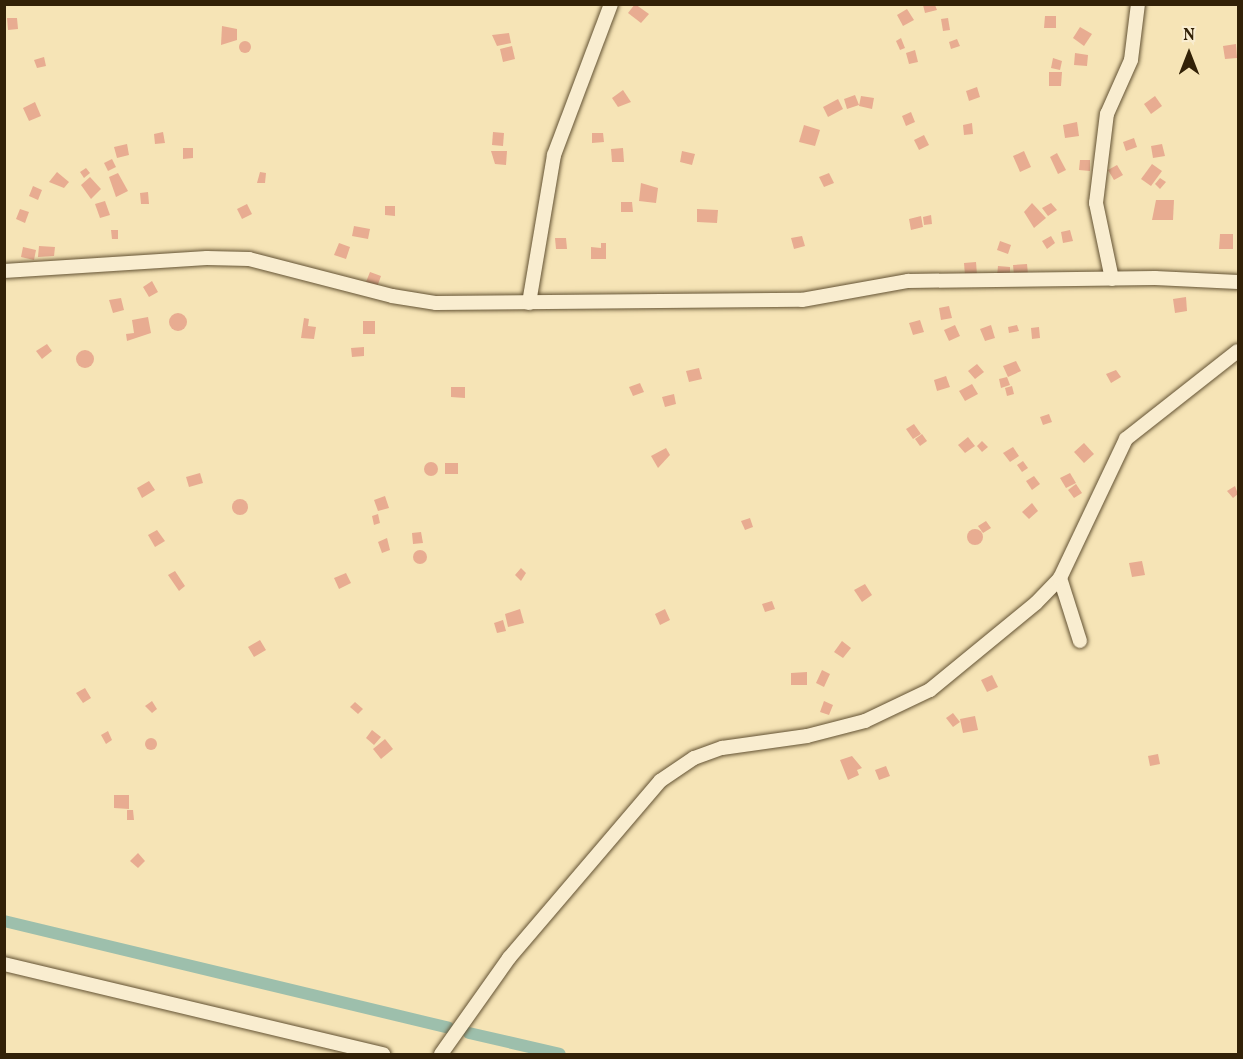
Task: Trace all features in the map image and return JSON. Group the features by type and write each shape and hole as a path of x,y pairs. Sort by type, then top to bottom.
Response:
{"street":[{"path":"529,303 554,155 611,4"},
{"path":"1112,279 1096,203 1107,114 1131,60 1138,4"},
{"path":"4,272 207,258 249,260 403,298 436,303 802,300 908,281 1112,279 1239,282"},
{"path":"441,1054 524,939 592,856 674,769 723,748 807,736 865,721 898,708 957,670 1060,578 1126,439 1239,351"},
{"path":"1060,578 1080,641"},
{"path":"4,964 383,1054"}],"building":[{"path":"635,4 649,14 641,23 628,13"},
{"path":"923,5 935,5 937,10 925,13"},
{"path":"907,9 914,20 903,26 897,15"},
{"path":"1045,16 1056,16 1056,28 1044,28"},
{"path":"7,18 17,18 18,29 8,30"},
{"path":"948,18 950,30 943,31 941,19"},
{"path":"222,26 237,29 237,40 221,45"},
{"path":"1080,27 1092,34 1084,46 1073,38"},
{"path":"509,33 511,43 497,46 492,35"},
{"path":"901,38 905,48 900,50 896,41"},
{"path":"957,39 960,46 951,49 949,42"},
{"path":"245,41 251,47 245,53 239,47"},
{"path":"1236,44 1237,58 1225,59 1223,46"},
{"path":"512,46 515,59 503,62 500,49"},
{"path":"915,50 918,62 909,64 906,53"},
{"path":"1075,53 1088,55 1087,66 1074,65"},
{"path":"44,57 46,66 37,68 34,60"},
{"path":"1053,58 1062,61 1060,70 1051,68"},
{"path":"1049,72 1062,72 1061,86 1049,86"},
{"path":"977,87 980,97 969,101 966,91"},
{"path":"623,90 631,102 618,107 612,98"},
{"path":"855,95 859,105 847,109 844,99"},
{"path":"861,96 874,98 872,109 859,106"},
{"path":"1155,96 1162,106 1151,114 1144,104"},
{"path":"838,99 843,109 828,117 823,107"},
{"path":"35,102 41,116 29,121 23,108"},
{"path":"911,112 915,122 906,126 902,116"},
{"path":"1077,122 1079,136 1065,138 1063,125"},
{"path":"972,123 973,134 964,135 963,125"},
{"path":"804,125 820,130 815,146 799,142"},
{"path":"163,132 165,143 155,144 154,134"},
{"path":"493,132 504,133 503,146 492,145"},
{"path":"592,133 603,133 604,142 592,143"},
{"path":"924,135 929,145 919,150 914,140"},
{"path":"1134,138 1137,147 1126,151 1123,142"},
{"path":"127,144 129,155 117,158 114,147"},
{"path":"1162,144 1165,156 1153,158 1151,146"},
{"path":"183,148 193,148 193,158 183,159"},
{"path":"623,148 624,162 612,162 611,149"},
{"path":"491,151 507,151 506,165 495,164"},
{"path":"682,151 695,154 692,165 680,162"},
{"path":"1024,151 1031,167 1020,172 1013,156"},
{"path":"1057,153 1066,170 1058,174 1050,157"},
{"path":"112,159 116,167 108,171 104,163"},
{"path":"1080,160 1090,160 1090,171 1079,170"},
{"path":"1152,164 1162,171 1151,186 1141,179"},
{"path":"1117,165 1123,175 1114,180 1108,170"},
{"path":"86,168 90,173 84,178 80,172"},
{"path":"57,172 69,182 64,188 49,182"},
{"path":"260,172 266,173 265,183 257,183"},
{"path":"118,173 128,191 116,197 109,177"},
{"path":"829,173 834,183 824,187 819,177"},
{"path":"90,177 101,189 91,199 81,185"},
{"path":"1160,178 1166,182 1160,189 1155,184"},
{"path":"641,183 658,188 656,203 639,201"},
{"path":"33,186 42,190 38,200 29,196"},
{"path":"148,192 149,204 141,204 140,193"},
{"path":"1156,200 1174,200 1173,220 1152,220"},
{"path":"105,201 110,215 100,218 95,204"},
{"path":"621,202 632,202 633,212 621,212"},
{"path":"1032,203 1046,218 1034,228 1024,212"},
{"path":"1051,203 1057,210 1048,216 1042,208"},
{"path":"247,204 252,214 242,219 237,209"},
{"path":"385,206 395,206 395,216 385,215"},
{"path":"20,209 29,212 25,223 16,219"},
{"path":"697,209 718,210 717,223 697,222"},
{"path":"931,215 932,224 924,225 923,217"},
{"path":"921,216 923,227 911,230 909,219"},
{"path":"354,226 370,229 368,239 352,236"},
{"path":"111,230 118,230 118,239 112,239"},
{"path":"1070,230 1073,241 1063,243 1061,232"},
{"path":"1220,234 1233,234 1233,249 1219,249"},
{"path":"802,236 805,246 794,249 791,238"},
{"path":"1051,236 1055,243 1047,249 1042,241"},
{"path":"555,238 566,238 567,249 556,249"},
{"path":"1000,241 1011,245 1008,254 997,250"},
{"path":"339,243 350,247 346,259 334,255"},
{"path":"601,243 606,243 606,259 591,259 591,247 601,248"},
{"path":"39,246 55,247 54,256 38,257"},
{"path":"23,247 36,250 34,260 21,257"},
{"path":"976,262 977,275 965,276 964,263"},
{"path":"1027,264 1028,274 1014,275 1013,265"},
{"path":"998,266 1010,267 1010,277 997,276"},
{"path":"370,272 381,276 377,287 366,282"},
{"path":"152,281 158,292 149,297 143,287"},
{"path":"1186,297 1187,311 1175,313 1173,299"},
{"path":"121,298 124,310 113,313 109,300"},
{"path":"949,306 952,318 941,320 939,308"},
{"path":"178,313 184,316 187,322 184,328 178,331 172,328 169,322 172,316"},
{"path":"148,317 151,333 127,341 126,334 134,333 132,320"},
{"path":"304,318 309,319 308,326 316,327 314,339 301,338"},
{"path":"920,320 924,332 913,335 909,323"},
{"path":"363,321 375,321 375,334 363,334"},
{"path":"955,325 960,336 949,341 944,330"},
{"path":"991,325 995,338 985,341 980,329"},
{"path":"1017,325 1019,331 1009,333 1008,327"},
{"path":"1039,327 1040,338 1032,339 1031,328"},
{"path":"47,344 52,351 42,359 36,351"},
{"path":"364,347 364,356 352,357 351,348"},
{"path":"85,350 91,353 94,359 91,365 85,368 79,365 76,359 79,353"},
{"path":"1016,361 1021,371 1008,377 1003,366"},
{"path":"977,364 984,372 975,379 968,371"},
{"path":"699,368 702,379 689,382 686,371"},
{"path":"1116,370 1121,377 1111,383 1106,374"},
{"path":"946,376 950,387 937,391 934,380"},
{"path":"1007,377 1010,385 1001,388 999,379"},
{"path":"640,383 644,392 633,396 629,387"},
{"path":"972,384 978,394 965,401 959,391"},
{"path":"1012,386 1014,394 1007,396 1005,388"},
{"path":"451,387 465,387 465,398 451,397"},
{"path":"674,394 676,404 665,407 662,397"},
{"path":"1049,414 1052,422 1043,425 1040,417"},
{"path":"914,424 921,434 913,439 906,429"},
{"path":"922,434 927,441 920,446 915,439"},
{"path":"968,437 975,446 965,453 958,445"},
{"path":"982,441 988,447 982,452 977,446"},
{"path":"1084,443 1094,454 1084,463 1074,452"},
{"path":"1013,447 1019,456 1010,462 1003,453"},
{"path":"666,448 670,455 658,468 651,456"},
{"path":"1023,461 1028,468 1022,472 1017,465"},
{"path":"428,462 434,462 438,469 434,476 428,476 424,472 424,466"},
{"path":"445,463 458,463 458,474 445,474"},
{"path":"200,473 203,483 189,487 186,477"},
{"path":"1070,473 1076,483 1066,488 1060,478"},
{"path":"1034,476 1040,484 1032,490 1026,481"},
{"path":"149,481 155,490 142,498 137,488"},
{"path":"1076,484 1082,493 1074,498 1068,490"},
{"path":"1235,486 1238,494 1233,498 1227,491"},
{"path":"385,496 389,508 378,511 374,500"},
{"path":"240,499 246,501 248,507 246,513 240,515 234,513 232,507 234,501"},
{"path":"1032,503 1038,511 1029,519 1022,512"},
{"path":"378,514 380,523 374,525 372,516"},
{"path":"750,518 753,527 745,530 741,521"},
{"path":"986,521 991,528 983,533 978,526"},
{"path":"975,529 981,531 983,537 981,543 975,545 969,543 967,537 969,531"},
{"path":"157,530 165,541 155,547 148,535"},
{"path":"421,532 423,543 413,544 412,533"},
{"path":"387,538 390,550 382,553 378,542"},
{"path":"417,550 423,550 427,557 423,564 417,564 413,560 413,554"},
{"path":"1142,561 1145,575 1132,577 1129,563"},
{"path":"521,568 526,573 521,581 515,575"},
{"path":"175,571 185,586 179,591 168,575"},
{"path":"346,573 351,583 339,589 334,578"},
{"path":"865,584 872,595 862,602 854,590"},
{"path":"772,601 775,609 765,612 762,604"},
{"path":"520,609 524,623 508,627 505,614"},
{"path":"665,609 670,620 660,625 655,614"},
{"path":"503,620 506,631 497,633 494,623"},
{"path":"260,640 266,650 254,657 248,647"},
{"path":"842,641 851,648 843,658 834,652"},
{"path":"822,670 830,674 824,687 816,683"},
{"path":"807,672 807,685 791,685 791,673"},
{"path":"992,675 998,687 987,692 981,680"},
{"path":"85,688 91,698 83,703 76,693"},
{"path":"152,701 157,709 152,713 145,706"},
{"path":"824,701 833,705 829,715 820,712"},
{"path":"355,702 363,709 358,714 350,707"},
{"path":"953,713 960,722 953,727 946,718"},
{"path":"975,716 978,730 963,733 960,719"},
{"path":"372,730 381,737 374,745 366,738"},
{"path":"108,731 112,740 106,744 101,735"},
{"path":"153,738 157,744 153,750 149,750 145,742"},
{"path":"385,739 393,749 381,759 373,749"},
{"path":"1158,754 1160,764 1150,766 1148,756"},
{"path":"852,756 862,768 857,770 859,775 848,780 840,760"},
{"path":"886,766 890,776 879,780 875,770"},
{"path":"114,795 129,795 129,809 114,808"},
{"path":"127,810 133,810 134,820 127,820"},
{"path":"138,853 145,861 138,868 130,861"}],"waterway":[{"path":"4,921 448,1028"},
{"path":"469,1033 560,1054"}]}
